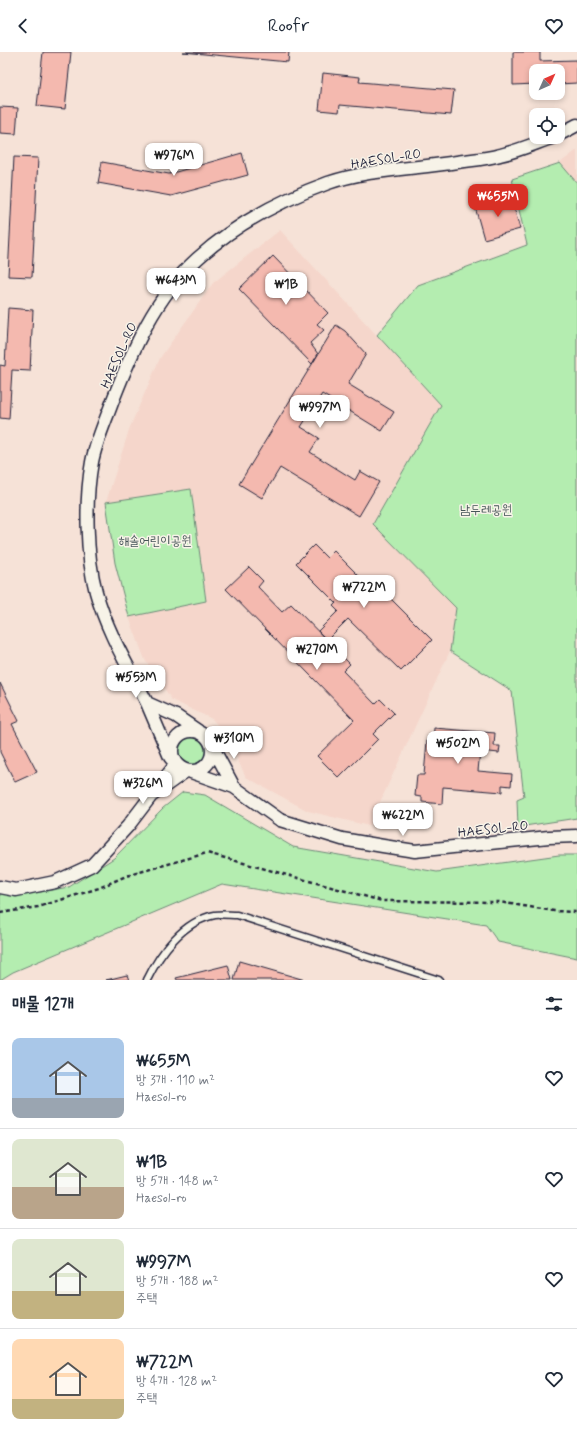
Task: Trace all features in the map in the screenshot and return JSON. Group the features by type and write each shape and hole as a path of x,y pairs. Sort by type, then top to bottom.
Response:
{"street":[{"path":"565,131 577,125"},
{"name":"HAESOL-RO","path":"185,769 170,757 147,703 110,635 96,591 91,564 88,502 92,461 110,408 130,358 151,317 170,290 196,260 223,238 279,204 328,183 361,175 500,155 533,144"},
{"path":"147,703 176,716 209,739 234,787"},
{"path":"198,731 184,732 174,741 171,753 185,769 234,787"},
{"path":"0,887 16,890 55,882 92,865 128,826 151,796 185,769 201,770 207,765 213,752 212,745"},
{"name":"HAESOL-RO","path":"234,787 280,820 342,839 415,851 505,841 577,836"}],"lane":[{"path":"147,980 162,954 185,930 195,923 215,915 237,915 439,980"}],"path":[{"path":"0,914 38,907 99,888 126,876 207,853 382,901 499,902 554,911 577,912"}],"shaded area":[{"path":"577,150 577,183 560,163"},
{"path":"280,230 441,405 373,524 456,608 450,651 369,826 308,811 246,777 224,732 212,719 172,700 145,660 129,617 206,601 191,489 106,502 130,427 160,358 213,283"}],"green space":[{"name":"남두레공원","path":"560,163 577,183 577,818 518,827 517,800 524,797 512,691 450,651 456,608 373,524 441,405 377,335 418,285 527,245 512,179"},
{"name":"해솔어린이공원","path":"191,489 206,601 129,617 115,563 106,502"},
{"path":"192,736 203,740 207,751 203,762 192,766 181,762 177,751 181,740"},
{"path":"183,792 205,795 293,847 437,872 559,855 577,855 577,958 498,942 486,925 222,884 13,972 0,980 0,890 40,892 69,887 114,858 163,808"}],"building":[{"path":"43,52 71,52 65,109 37,106"},
{"path":"183,52 289,52 288,62"},
{"path":"513,52 540,52 540,61 577,60 577,83 565,84 565,64 529,64 529,84 513,85"},
{"path":"323,73 360,77 359,82 454,90 451,115 340,105 339,112 319,110"},
{"path":"0,107 18,108 16,134 0,133"},
{"path":"242,153 248,175 171,196 98,183 102,162 169,174"},
{"path":"14,157 38,158 32,277 8,276"},
{"path":"511,197 520,229 484,239 475,207"},
{"path":"273,256 328,313 317,324 324,330 310,343 318,354 312,364 239,289"},
{"path":"8,308 33,310 30,371 12,370 9,419 0,418 0,365 5,366"},
{"path":"336,325 345,331 366,354 348,384 394,412 382,431 322,394 301,427 319,438 310,452 355,480 360,471 379,482 359,516 280,468 262,498 239,484"},
{"path":"314,545 327,558 334,551 372,589 377,585 432,640 401,671 348,619 327,640 318,631 338,611 333,606 336,603 296,563"},
{"path":"249,567 263,581 258,587 282,612 291,604 350,664 343,671 375,704 380,699 394,713 373,734 378,739 339,778 317,756 354,720 226,589"},
{"path":"0,683 19,721 12,724 37,772 15,782 0,752"},
{"path":"434,728 495,733 494,746 500,746 499,753 480,751 478,771 512,774 511,786 502,785 502,792 443,787 442,804 422,802 422,797 415,796 417,775 424,775 427,741 433,741"},
{"path":"239,961 305,980 234,980"},
{"path":"228,965 232,980 177,980 176,978"},
{"path":"127,975 129,980 106,980"}]}
